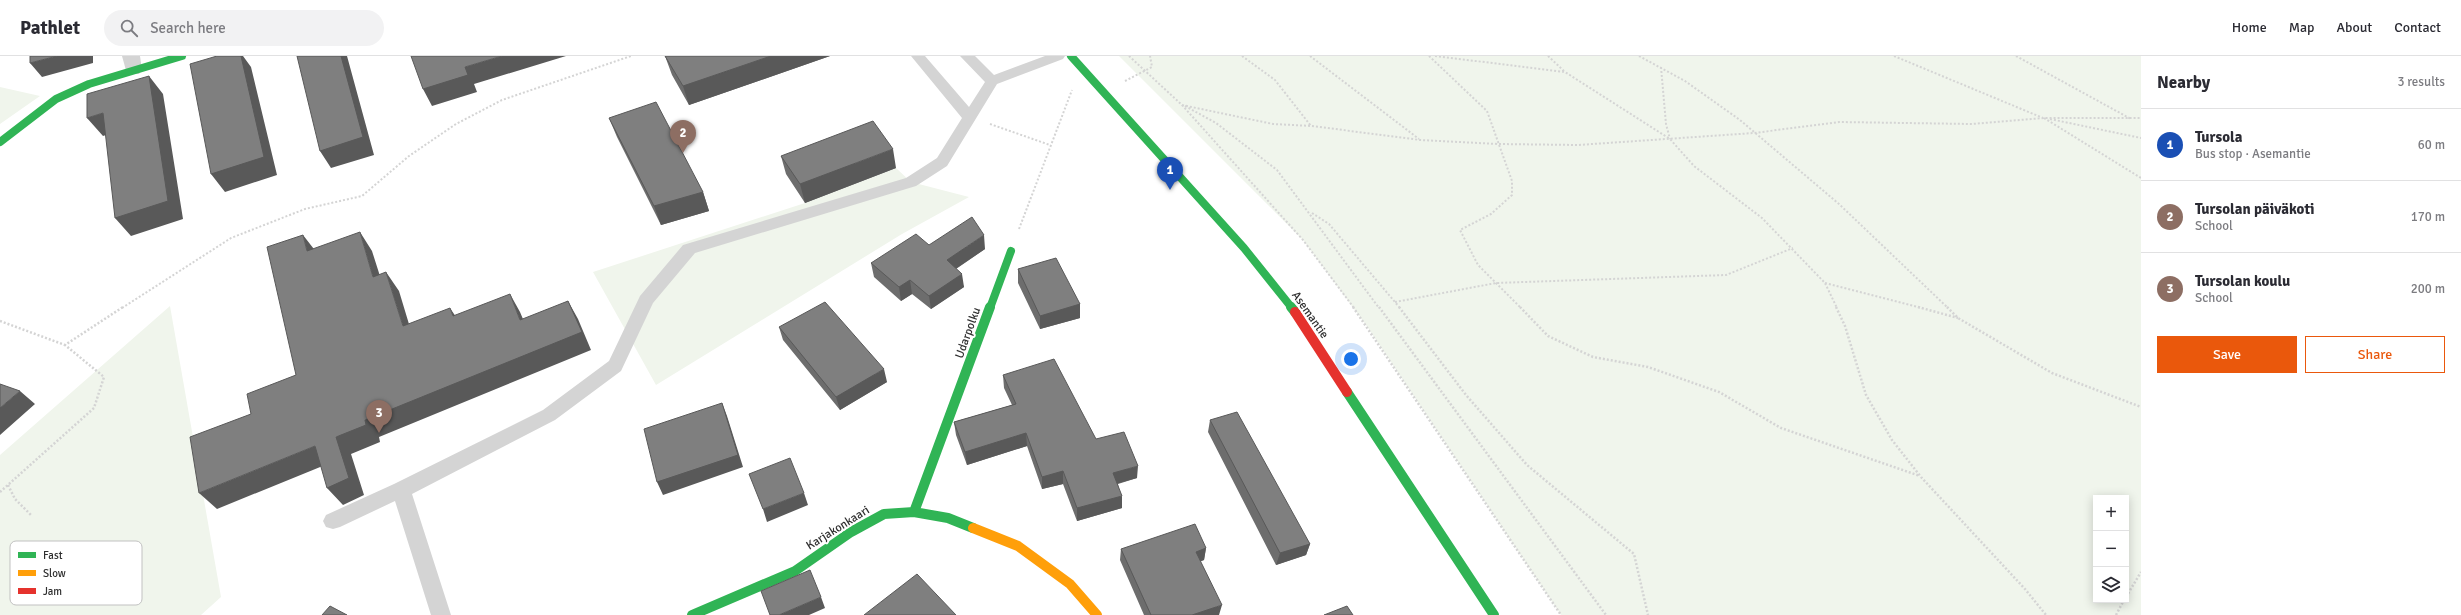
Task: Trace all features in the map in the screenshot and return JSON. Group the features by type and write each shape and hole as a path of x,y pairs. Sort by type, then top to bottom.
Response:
{"street":[{"path":"0,142 56,99 132,63 182,56"},
{"name":"Asemantie","path":"1071,56 1239,242 1292,308 1494,615"},
{"name":"Udarpolku","path":"914,512 1011,251"},
{"name":"Karjakonkaari","path":"692,615 795,571 850,532 884,514 914,512 948,518 1018,546 1070,584 1097,615"}],"lane":[{"path":"918,56 969,117"},
{"path":"967,56 992,81"},
{"path":"333,521 401,490 549,415 615,366 646,300 689,249 911,182 942,162 992,81 1058,56"},
{"path":"401,490 441,615"}],"path":[{"path":"65,345 231,238 305,209 362,196 409,156 456,124 502,100 631,56"},
{"path":"1129,56 1182,105 1303,240 1366,325 1560,615"},
{"path":"1146,72 1152,67 1150,56"},
{"path":"1242,56 1275,80 1312,126"},
{"path":"1310,56 1420,140"},
{"path":"1429,56 1487,111 1512,181 1512,195 1491,214 1460,230 1478,265 1548,336 1593,357 1648,367 1719,392 1781,428 1921,476"},
{"path":"1435,56 1564,72"},
{"path":"1548,56 1564,72 1670,139 1694,166 1762,218 1793,248 1825,283 1846,326 1866,395 1892,440 1921,476 2025,589 2046,615"},
{"path":"1639,56 1661,67 1716,103 1754,133 1839,204 1958,318 2052,373 2141,407"},
{"path":"1894,56 2044,118 2141,138"},
{"path":"2016,56 2131,119"},
{"path":"1661,67 1666,124 1670,139"},
{"path":"1011,251 1071,91 1090,77"},
{"path":"1182,105 1272,124 1312,126 1420,140 1498,144 1578,145 1754,133 1839,122 1972,124 2044,118 2141,118"},
{"path":"1182,105 1216,123 1277,170 1310,212 1606,615"},
{"path":"969,117 1050,145"},
{"path":"2044,118 2076,140 2119,163 2141,178"},
{"path":"1310,212 1329,224 1395,302 1466,396 1527,465 1634,554 1648,615"},
{"path":"1395,302 1496,283 1726,275 1793,248"},
{"path":"1825,283 1958,318"},
{"path":"0,321 65,345 104,377 94,408 0,492"},
{"path":"8,485 15,500 31,515"},
{"path":"2129,592 2141,572"},
{"path":"2116,615 2122,603"}],"shaded area":[{"path":"1119,56 2141,56 2141,615 1561,615 1366,325 1303,240"},
{"path":"0,87 40,96 0,124"},
{"path":"896,168 911,182 969,197 902,234 656,385 593,272 805,203"},
{"path":"170,306 221,597 201,615 0,615 0,455"}],"building":[{"path":"30,56 57,56 30,63"},
{"path":"217,56 241,56 264,157 211,174 190,64"},
{"path":"297,56 341,56 363,137 320,151"},
{"path":"411,56 502,56 465,67 468,75 423,89"},
{"path":"665,56 771,56 683,86"},
{"path":"149,76 168,201 115,218 103,113 87,118 87,94"},
{"path":"656,102 703,192 654,206 609,118"},
{"path":"873,121 893,149 800,184 781,156"},
{"path":"972,217 984,235 947,260 962,274 929,296 910,280 899,287 871,263 916,234 929,245"},
{"path":"360,232 373,277 386,272 403,326 450,308 453,316 510,294 520,320 568,301 582,332 365,420 366,425 336,437 349,478 327,488 315,446 199,493 190,437 251,414 247,394 296,375 267,247 303,235 307,251"},
{"path":"1056,258 1080,304 1040,316 1018,269"},
{"path":"825,302 884,369 836,397 779,327"},
{"path":"1054,359 1096,439 1124,432 1138,466 1113,473 1122,496 1077,508 1063,471 1042,477 1026,433 965,452 954,422 1016,404 1003,375"},
{"path":"0,384 20,391 0,408"},
{"path":"722,403 738,455 657,482 644,429"},
{"path":"1237,412 1310,544 1280,553 1210,420"},
{"path":"790,458 804,493 763,509 749,474"},
{"path":"1195,524 1206,548 1196,552 1222,605 1192,615 1151,615 1121,549"},
{"path":"810,570 821,597 779,615 770,615 761,591"},
{"path":"917,574 956,615 864,615"},
{"path":"330,606 347,615 322,615"},
{"path":"1347,606 1353,615 1324,615"}],"traffic: fast":[{"path":"0,142 56,99 89,84 182,56"},
{"path":"1071,56 1244,248 1295,312"},
{"path":"914,512 1011,251"},
{"path":"1347,392 1494,615"},
{"path":"692,615 795,571 851,532 884,514 914,512 948,518 973,528"}],"traffic: slow":[{"path":"973,528 1018,546 1070,584 1097,615"}],"traffic: jam":[{"path":"1295,312 1347,392"}],"place":[{"name":"Tursolan päiväkoti","path":"683,153"},
{"name":"Tursola","path":"1170,190"},
{"name":"Tursolan koulu","path":"379,433"}]}
